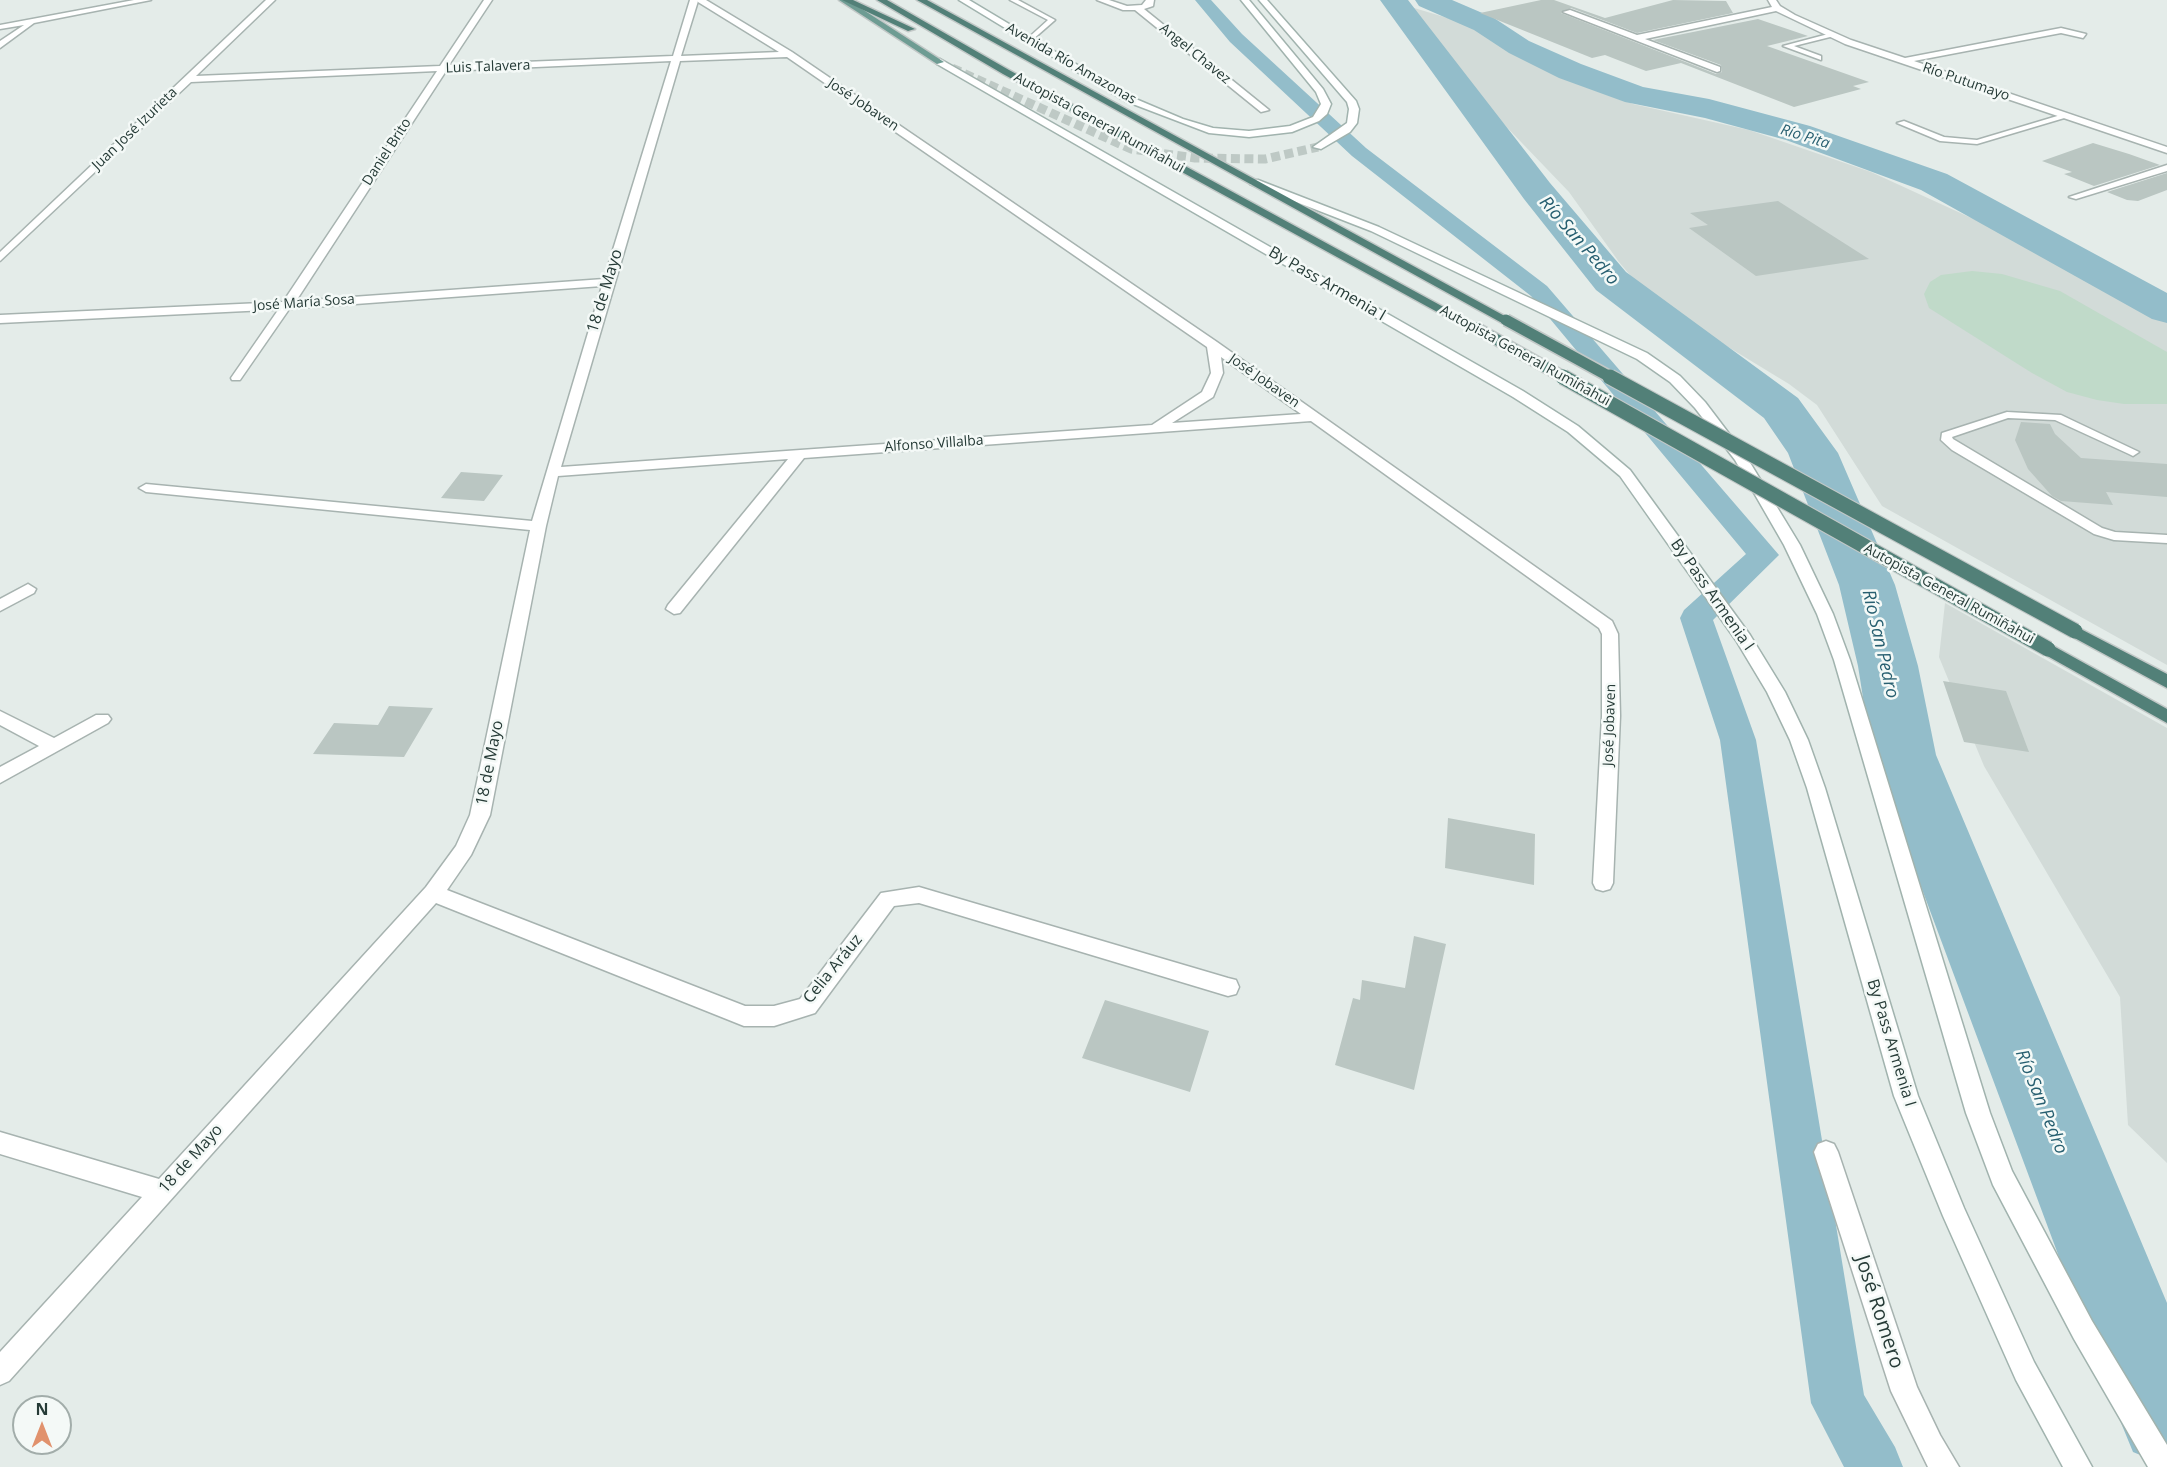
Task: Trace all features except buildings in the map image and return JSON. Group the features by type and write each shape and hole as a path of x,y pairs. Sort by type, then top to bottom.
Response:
{"highway":[{"path":"845,0 1006,72"},
{"name":"Autopista General Rumiñahui","path":"881,0 1006,72 1476,328 2167,717"},
{"name":"Autopista General Rumiñahui","path":"921,0 2167,682"}],"main road":[{"path":"845,0 940,62"}],"street":[{"path":"0,27 147,0"},
{"name":"Juan José Izurieta","path":"0,258 271,0"},
{"name":"Daniel Brito","path":"287,305 488,0"},
{"name":"18 de Mayo","path":"0,1372 161,1191 433,893 464,850 480,815 538,526 552,472 694,0"},
{"name":"José Jobaven","path":"701,0 789,54 1213,345 1606,625 1610,634 1611,716 1603,883"},
{"name":"Avenida Río Amazonas","path":"963,0 1128,99 1201,128 1234,134 1260,134 1283,131 1307,123 1322,114 1326,104 1320,92 1245,0"},
{"path":"1101,0 1119,7 1138,8"},
{"name":"Angel Chavez","path":"1150,0 1149,3 1138,8 1264,110"},
{"path":"1263,0 1351,101 1354,116 1347,130 1318,147"},
{"path":"1636,38 1775,4"},
{"name":"Río Putumayo","path":"1775,4 1803,23 1832,35 2167,150"},
{"path":"1567,12 1717,69"},
{"path":"0,45 35,21"},
{"path":"1905,61 2061,30 2084,36 2061,41"},
{"path":"1997,43 2017,49"},
{"path":"1924,67 2039,45"},
{"name":"Luis Talavera","path":"187,79 789,54"},
{"path":"940,62 952,68"},
{"name":"By Pass Armenia I","path":"940,62 1149,184 1361,303 1573,429 1625,473 1744,639 1776,692 1799,740 1816,788 1906,1096 1955,1216 2025,1371 2078,1467"},
{"path":"1251,182 1375,229 1598,334 1659,368 1675,379 1700,405 1740,459 1792,544 1825,614 1842,660 1978,1113 2002,1178 2083,1330 2164,1467"},
{"name":"José María Sosa","path":"0,319 287,305 608,282"},
{"path":"1152,429 1208,394 1217,374 1213,345"},
{"name":"Alfonso Villalba","path":"552,472 1316,417"},
{"path":"674,609 800,454"},
{"path":"146,488 538,526"},
{"path":"0,606 28,589"},
{"path":"0,717 54,746"},
{"path":"0,776 102,719"},
{"name":"Celia Aráuz","path":"433,893 744,1016 774,1016 807,1006 888,899 919,895 1228,987"},
{"path":"0,1143 161,1191"},
{"name":"José Romero","path":"1826,1152 1905,1391 1930,1445 1945,1467"}],"lane":[{"path":"27,2 37,0"},
{"path":"1013,0 1052,20 1029,40"},
{"path":"1818,58 1787,46 1832,35"},
{"path":"1901,123 1943,139 1977,142 2067,116"},
{"path":"2073,197 2167,168"},
{"path":"236,378 287,305"},
{"path":"2133,452 2057,417 2007,415 1946,435 1956,448 2098,531 2114,536 2167,539"}],"shaded area":[{"path":"1404,5 1478,27 1515,52 1633,104 1749,130 1871,172 1991,227 2167,322 2167,665 1882,506 1817,405 1789,384 1651,300 1619,262 1569,192 1450,68 1399,9"},
{"path":"1945,603 2167,728 2167,1163 2128,1125 2120,997 1984,766 1939,657"}],"green space":[{"path":"1972,271 2002,274 2060,291 2167,352 2167,404 2124,404 2067,392 2032,373 1929,308 1924,294 1930,282 1941,275"}],"waterway":[{"path":"1203,0 1236,38 1359,152 1539,291 1763,555 1696,618 1738,740 1838,1403 1875,1467"},
{"name":"Río San Pedro","path":"1394,0 1537,191 1611,281 1781,408 1813,453 1867,585 1888,666 1904,755 2167,1418"},
{"name":"Río Pita","path":"1429,0 1484,24 1519,47 1570,71 1636,95 1709,109 1798,133 1934,182 2167,310"}],"tunnel":[{"path":"952,68 1131,149 1195,158 1265,159 1318,147"}]}
